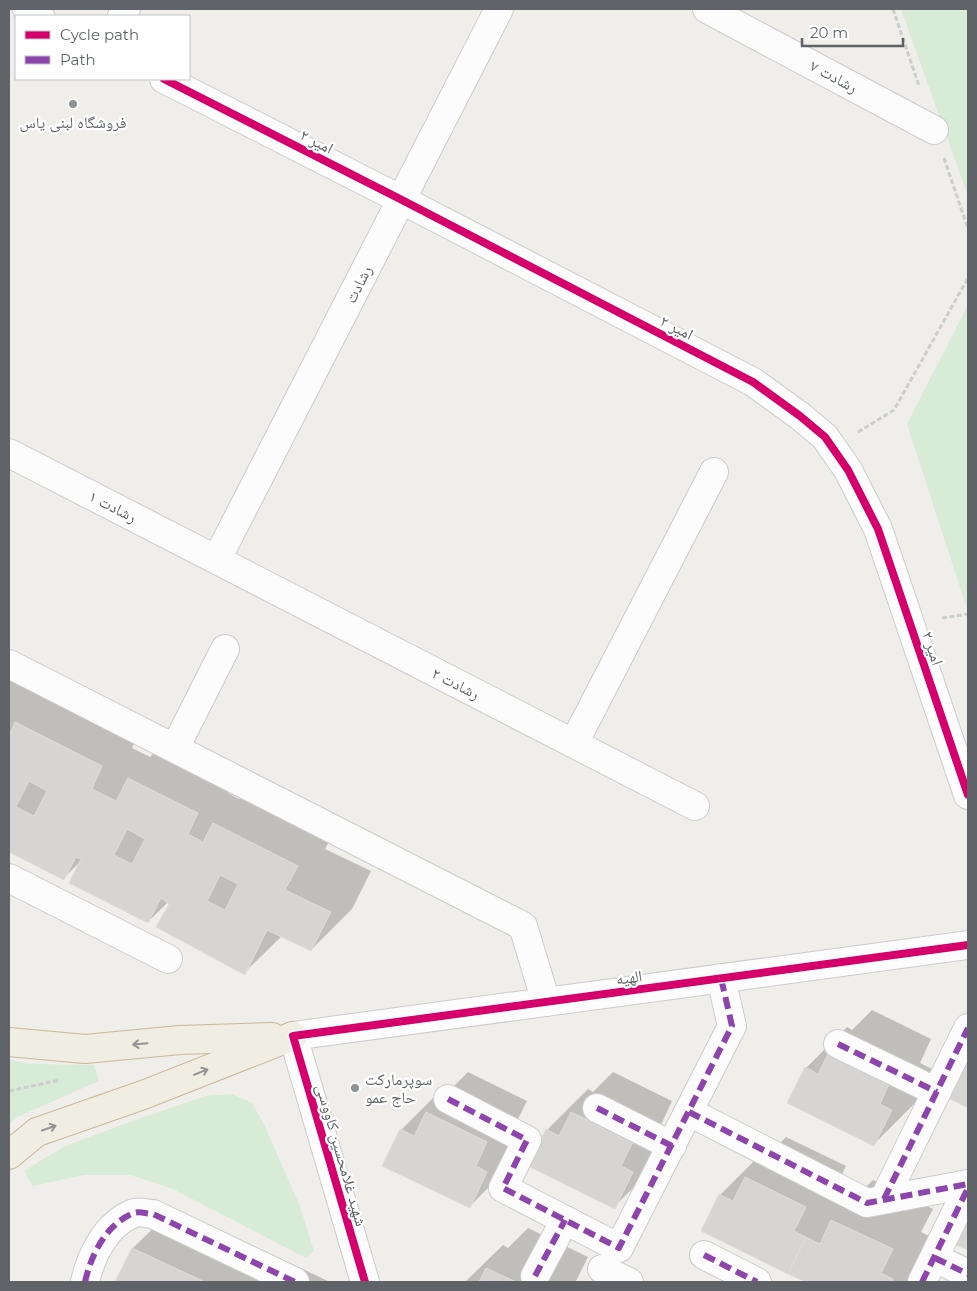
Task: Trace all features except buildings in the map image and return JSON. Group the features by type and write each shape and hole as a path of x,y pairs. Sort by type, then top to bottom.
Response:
{"highway":[{"path":"9,1042 85,1049 180,1040 293,1036"},
{"path":"9,1155 37,1132 143,1095 293,1036"}],"street":[{"path":"27,9 38,15"},
{"name":"رشادت","path":"217,560 499,9"},
{"name":"رشادت ۷","path":"707,9 934,130"},
{"name":"امیر ۲","path":"166,80 753,382 800,416 825,437 848,470 878,529 968,795"},
{"name":"رشادت ۱","path":"9,453 217,560"},
{"path":"574,743 714,472"},
{"name":"رشادت ۲","path":"217,560 695,806"},
{"path":"174,748 225,649"},
{"path":"9,664 523,926 546,1002"},
{"path":"9,878 168,959"},
{"name":"الهیه","path":"293,1036 968,945"},
{"path":"448,1099 527,1140 503,1188 619,1248 732,1026 721,978"},
{"path":"884,1199 968,1028"},
{"name":"شهید غلامحسین کاووسی","path":"293,1036 365,1282"},
{"path":"838,1044 937,1092"},
{"path":"597,1108 672,1146"},
{"path":"688,1112 867,1202 968,1184"},
{"path":"922,1282 968,1188"},
{"path":"85,1282 97,1248 112,1226 135,1212 153,1214 295,1282"},
{"path":"535,1276 565,1220"},
{"path":"704,1255 757,1282"},
{"path":"934,1258 968,1274"},
{"path":"602,1269 629,1282"}],"path":[{"path":"832,448 894,410 968,278"}],"green space":[{"path":"901,9 968,9 968,196"},
{"path":"968,305 968,612 907,424"},
{"path":"9,1060 33,1064 94,1065 99,1081 17,1117 9,1125"},
{"path":"232,1094 252,1103 264,1124 299,1204 314,1251 306,1258 171,1188 130,1175 84,1175 33,1186 24,1171 63,1147 135,1120 206,1096"}],"marked path":[{"path":"448,1099 527,1140 503,1188 619,1248 732,1026 721,978"},
{"path":"884,1199 968,1028"},
{"path":"838,1044 937,1092"},
{"path":"597,1108 672,1146"},
{"path":"689,1112 867,1203 968,1184"},
{"path":"922,1282 968,1188"},
{"path":"85,1282 91,1261 101,1242 115,1225 124,1218 138,1212 153,1214 295,1282"},
{"path":"535,1276 565,1220"},
{"path":"704,1255 757,1282"},
{"path":"935,1258 968,1274"}],"cycle path":[{"path":"166,80 753,382 800,416 825,437 848,470 878,529 968,795"},
{"path":"365,1282 293,1036 968,945"}],"place":[{"name":"فروشگاه لبنی یاس","path":"73,104"},
{"name":"سوپرمارکت حاج عمو","path":"355,1088"}]}
